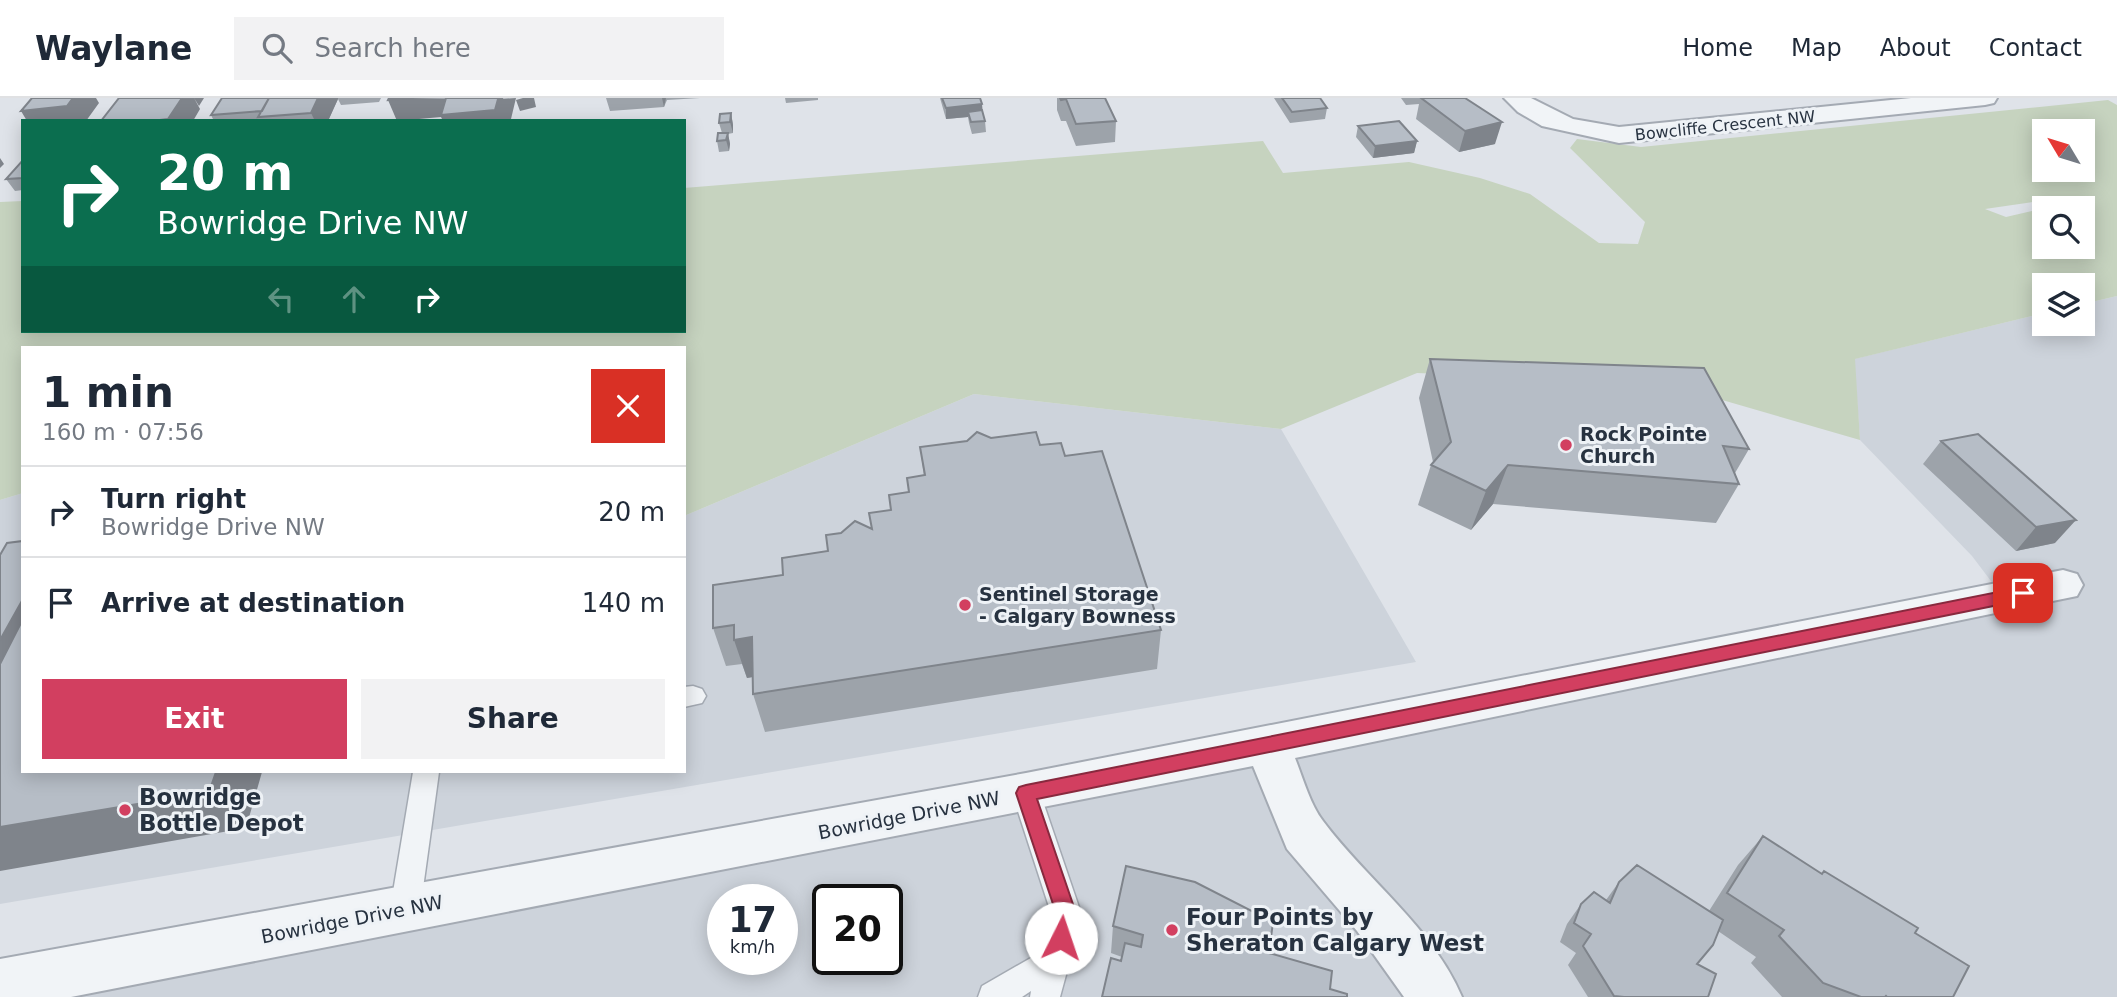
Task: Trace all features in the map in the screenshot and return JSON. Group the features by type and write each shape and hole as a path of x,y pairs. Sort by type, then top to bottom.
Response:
{"street":[{"name":"Bowcliffe Crescent NW","path":"1516,98 1532,113 1573,129 1619,135 1984,98"},
{"name":"Bowridge Drive NW","path":"5,988 405,909 1267,746 2063,584"},
{"path":"1267,746 1304,834 1375,914 1436,997"}],"lane":[{"path":"405,909 426,773"},
{"path":"1026,793 1067,916 1045,997"},
{"path":"993,997 1055,960"}],"shaded area":[{"path":"2117,296 2117,997 0,997 2003,597 1972,556 1860,440 1854,359 2032,316 2032,336 2095,336 2095,301"},
{"path":"974,394 1281,429 1416,662 0,904 0,500 21,494 21,773 686,773 686,515"}],"green space":[{"path":"2108,100 2117,105 2117,296 2095,301 2095,273 2032,273 2032,316 1855,359 1860,440 1667,384 1417,373 1281,429 974,394 686,515 686,346 21,346 21,494 0,500 0,202 21,201 21,333 686,333 686,188 1263,141 1283,173 1409,162 1480,178 1530,194 1599,243 1638,244 1645,222 1570,148 1577,139 1641,147"}],"building":[{"path":"32,98 73,98 67,106 21,111"},
{"path":"119,98 182,98 168,119 103,119"},
{"path":"222,98 269,98 262,111 211,115"},
{"path":"269,98 318,98 311,113 258,117"},
{"path":"446,98 503,98 498,99 495,110 441,115"},
{"path":"942,98 980,98 982,104 946,108"},
{"path":"1060,98 1105,98 1116,121 1076,124 1066,99"},
{"path":"1282,98 1320,98 1327,108 1292,112"},
{"path":"1421,98 1465,98 1502,122 1465,131"},
{"path":"982,110 985,121 971,122 968,112"},
{"path":"731,113 730,122 719,123 720,114"},
{"path":"1399,121 1417,141 1375,146 1358,126"},
{"path":"718,133 728,133 726,140 717,141"},
{"path":"21,162 21,178 6,179"},
{"path":"1430,359 1704,368 1749,449 1723,446 1739,484 1508,465 1486,491 1431,465 1451,442"},
{"name":"Sentinel Storage - Calgary Bowness","path":"977,432 991,438 1036,432 1040,445 1061,443 1065,456 1102,451 1161,630 753,694 752,637 734,640 734,625 713,628 713,585 783,575 782,558 828,551 826,535 841,533 855,521 872,529 869,513 891,510 889,495 909,492 907,478 925,475 920,447 967,441"},
{"path":"1978,434 2076,520 2036,527 1941,441"},
{"path":"21,541 21,603 0,640 0,555 7,543"},
{"path":"21,623 21,773 216,773 209,792 0,827 0,664"},
{"path":"1763,836 1822,874 1824,871 1918,928 1915,933 1969,966 1953,997 1861,997 1823,983 1779,936 1784,930 1727,893"},
{"path":"1637,865 1723,920 1713,945 1697,964 1716,974 1708,997 1614,996 1583,946 1591,934 1574,923 1581,904 1594,892 1610,903 1619,882"},
{"name":"Four Points by Sheraton Calgary West","path":"1126,866 1195,882 1273,922 1269,953 1332,971 1330,989 1347,994 1347,997 1102,997 1111,958 1121,961 1125,943 1141,947 1143,935 1113,926"}],"place":[{"name":"Rock Pointe Church","path":"1566,445"},
{"name":"Sentinel Storage - Calgary Bowness","path":"965,605"},
{"name":"Bowridge Bottle Depot","path":"125,810"},
{"name":"Four Points by Sheraton Calgary West","path":"1172,930"}],"route":[{"path":"1061,938 1067,916 1026,793 2023,593"}]}
